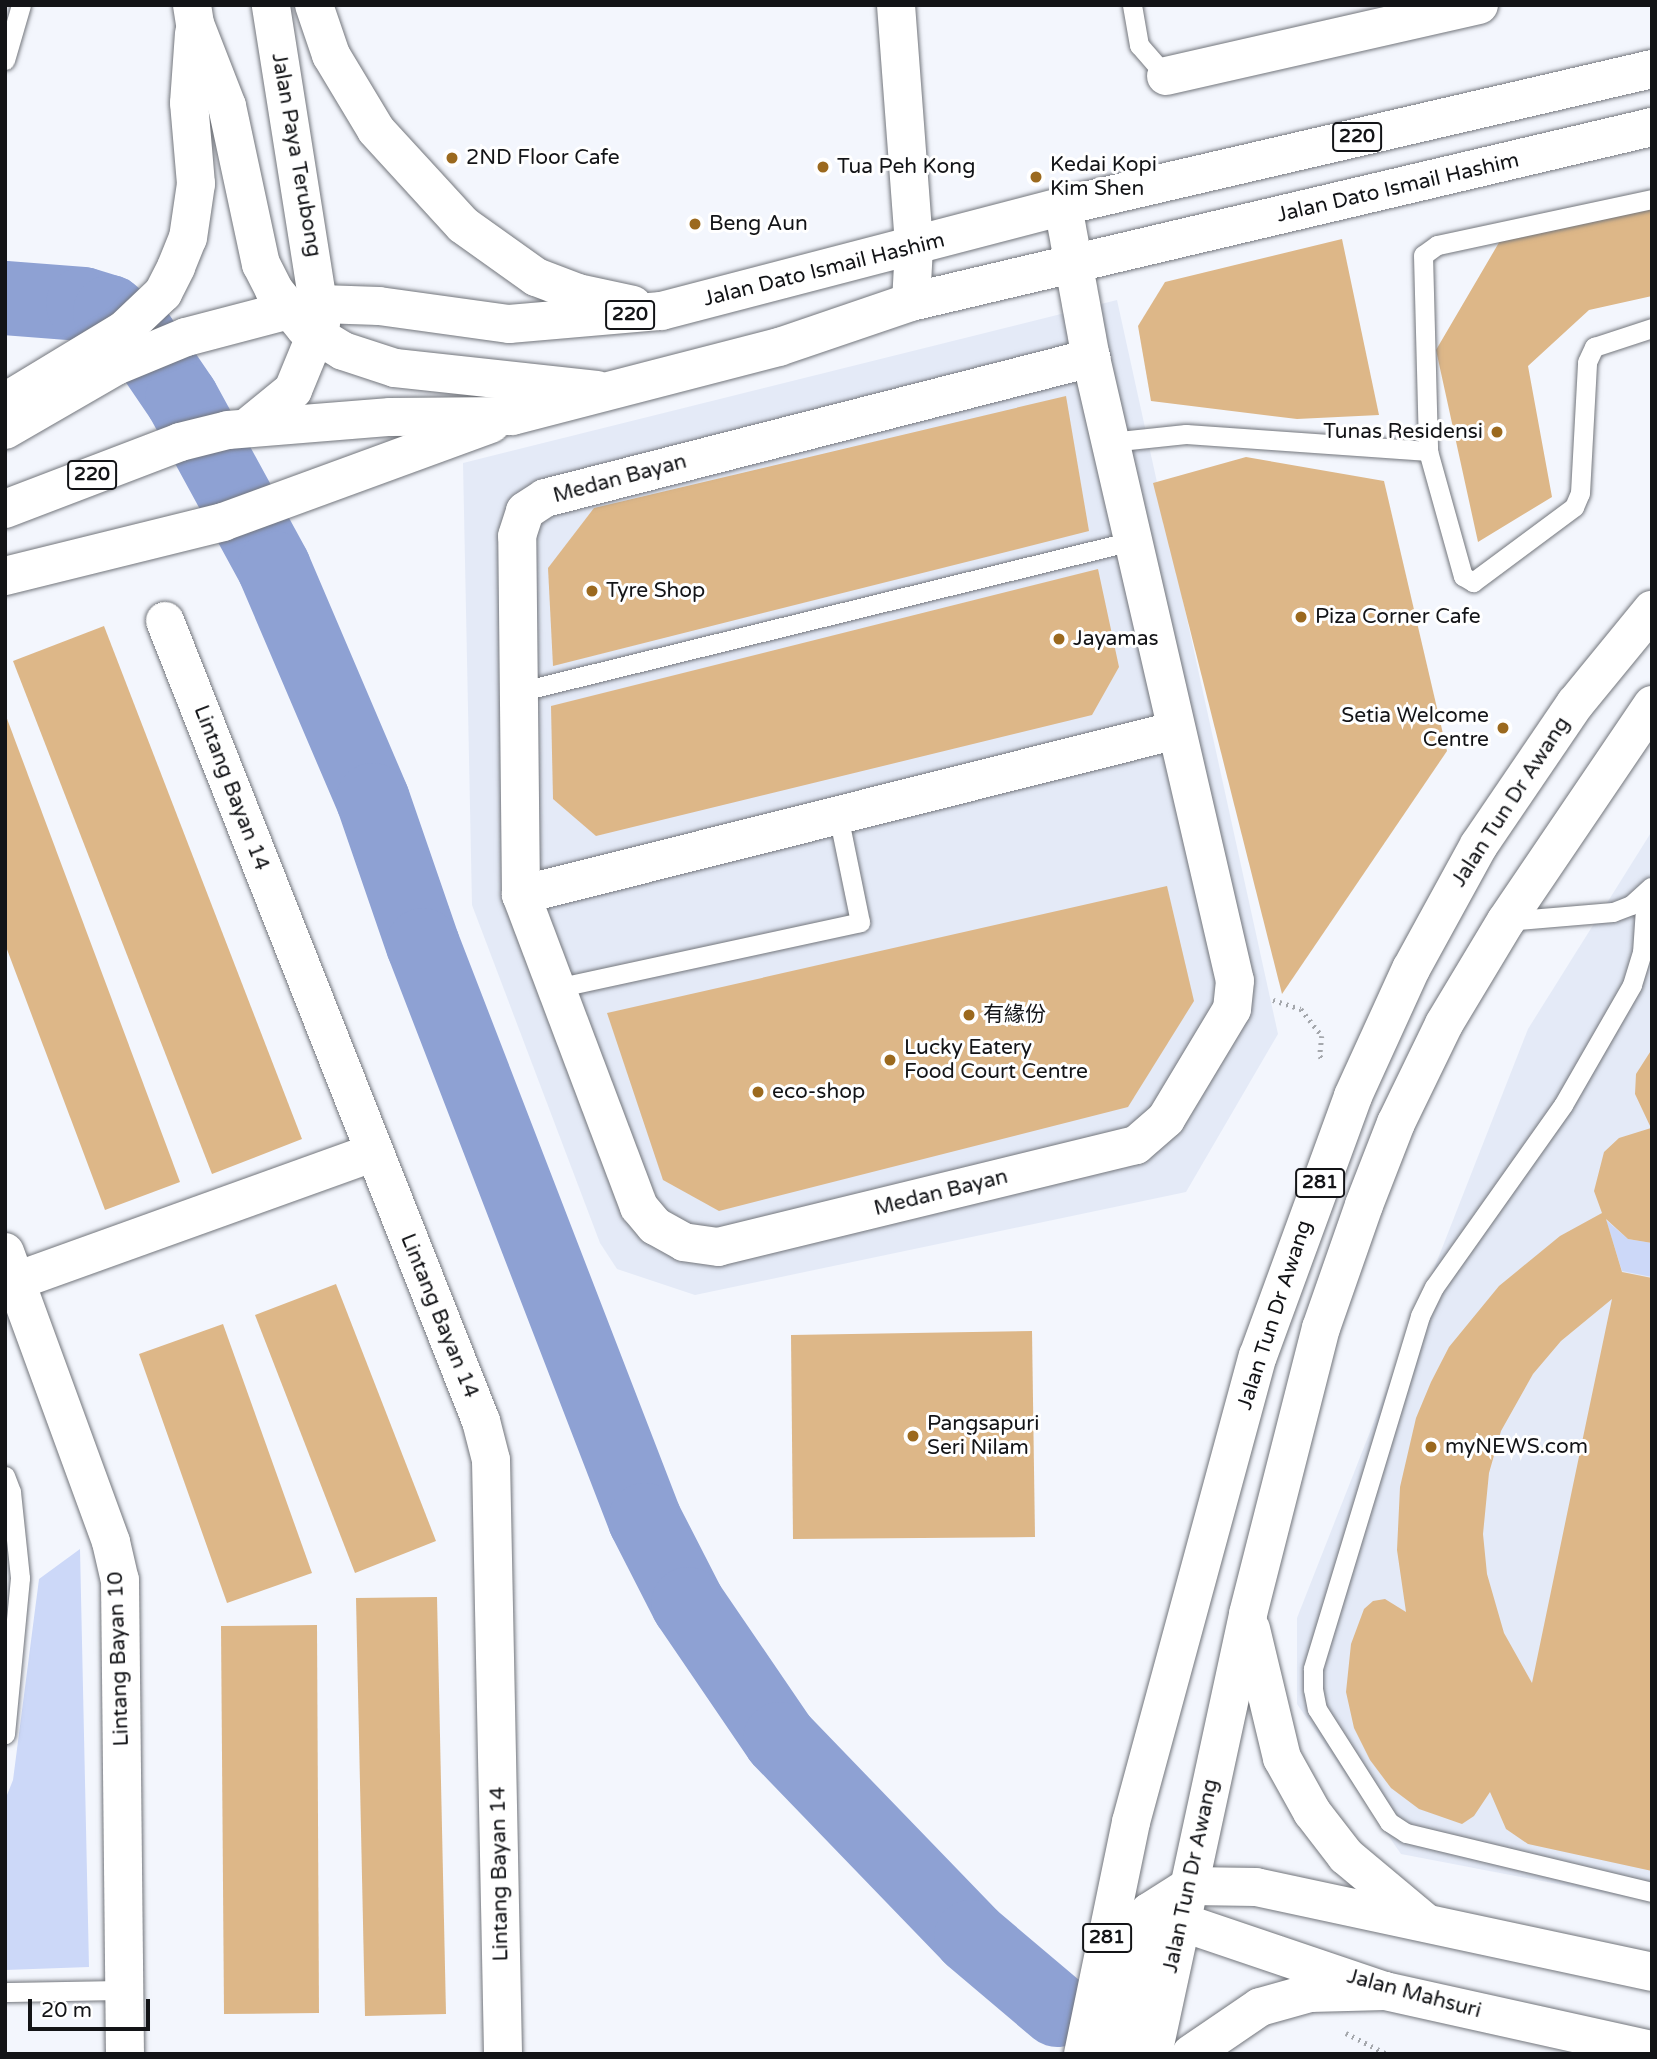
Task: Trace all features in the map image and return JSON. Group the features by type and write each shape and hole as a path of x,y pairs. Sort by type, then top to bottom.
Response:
{"main road":[{"name":"Jalan Paya Terubong","path":"271,5 309,317"},
{"path":"314,5 331,55 376,130 463,225 536,277 578,293 661,311"},
{"path":"896,5 914,247 911,302"},
{"path":"1166,76 1479,5"},
{"path":"193,15 227,106 261,264 309,317 395,368 606,391"},
{"path":"5,401 107,355 163,293 188,238 196,184 189,103 193,15"},
{"name":"Jalan Dato Ismail Hashim","path":"5,430 107,355 186,337 379,306 509,324 661,311 1063,206 1652,69"},
{"name":"Jalan Dato Ismail Hashim","path":"5,509 180,442 238,428 390,417 512,416 779,347 911,302 1652,127"},
{"name":"Medan Bayan","path":"1063,206 1091,358 1235,981 1232,1009 1173,1108 1154,1134 1136,1145 718,1247 684,1242 655,1226 639,1207 521,895 516,537 525,511 545,498 1091,358"},
{"path":"238,428 293,390 309,317"},
{"path":"5,576 223,522 512,416"},
{"name":"Jalan Tun Dr Awang","path":"1083,2054 1131,1822 1258,1356 1353,1096 1411,969 1479,845 1575,704 1652,610"},
{"name":"Lintang Bayan 14","path":"165,621 481,1421 491,1460 503,2054"},
{"name":"Jalan Tun Dr Awang","path":"1153,2054 1177,1903 1248,1614 1321,1328 1363,1205 1396,1123 1444,1024 1506,921 1652,705"},
{"path":"521,895 1177,730"},
{"name":"Lintang Bayan 10","path":"125,2054 120,1580 111,1542 9,1273 374,1152"},
{"path":"1248,1614 1264,1698 1282,1758 1312,1812 1346,1856 1425,1922"},
{"path":"1131,1822 1137,1852 1177,1903"},
{"path":"1115,2054 1142,1931 1149,1912 1177,1903 1256,1887 1652,1972"},
{"name":"Jalan Mahsuri","path":"1177,1903 1385,1991 1636,2049"},
{"path":"1191,2054 1260,2007 1310,1993 1385,1991"}],"lane":[{"path":"5,60 21,5"},
{"path":"1132,5 1139,45 1166,76"},
{"path":"1652,199 1437,245 1423,255 1428,451 1463,576 1473,582 1574,507 1580,493 1587,362 1594,347 1652,328"},
{"path":"1110,442 1185,434 1428,451"},
{"path":"518,692 1132,541"},
{"path":"556,988 860,922 838,816"},
{"path":"1506,921 1613,912 1649,890"},
{"path":"1649,890 1642,951 1632,985 1563,1105 1434,1287 1420,1316 1313,1669 1313,1689 1317,1709 1390,1822 1406,1833 1652,1892"},
{"path":"5,1476 11,1492 20,1578 5,1734"},
{"path":"5,1992 124,1990"}],"path":[{"path":"1235,981 1301,1009 1322,1036 1320,1056 1353,1096"},
{"path":"1339,2030 1387,2054"}],"shaded area":[{"path":"1117,300 1278,1034 1186,1192 695,1295 617,1269 600,1243 472,905 463,463"},
{"path":"1652,831 1652,1902 1401,1854 1297,1704 1297,1618 1528,1029"},
{"path":"1606,1220 1628,1239 1652,1243 1652,1277 1622,1271"},
{"path":"80,1549 89,1967 5,1970 5,1800 13,1780 39,1579"}],"building":[{"name":"Tunas Residensi","path":"1652,203 1652,296 1589,310 1528,366 1552,497 1478,542 1436,350 1504,234"},
{"path":"1342,239 1379,415 1297,419 1151,401 1138,326 1165,282"},
{"path":"1066,396 1089,531 553,666 548,568 594,508"},
{"name":"Piza Corner Cafe","path":"1246,457 1384,481 1447,751 1282,994 1153,483"},
{"path":"1098,569 1119,667 1092,715 596,836 553,799 551,706"},
{"path":"104,626 302,1139 212,1174 13,661"},
{"path":"6,716 180,1182 105,1210 5,944"},
{"name":"Lucky Eatery Food Court Centre","path":"1167,886 1194,1001 1128,1107 719,1211 663,1180 607,1013"},
{"path":"1652,1049 1652,1243 1628,1239 1606,1219 1622,1272 1652,1278 1652,1871 1528,1844 1506,1829 1490,1792 1474,1816 1462,1824 1419,1809 1391,1788 1370,1760 1354,1728 1346,1692 1351,1644 1364,1609 1373,1601 1385,1599 1406,1612 1397,1550 1400,1487 1416,1418 1431,1382 1449,1347 1499,1286 1560,1236 1602,1213 1594,1191 1604,1152 1619,1138 1651,1128 1635,1094 1636,1074","holes":["1612,1299 1532,1683 1504,1633 1487,1574 1483,1534 1489,1473 1501,1431 1533,1374 1561,1341"]},
{"path":"336,1284 436,1541 355,1573 255,1315"},
{"path":"223,1324 312,1573 227,1603 139,1354"},
{"name":"Pangsapuri Seri Nilam","path":"1032,1331 1035,1537 793,1539 791,1335"},
{"path":"437,1597 446,2014 365,2016 356,1598"},
{"path":"317,1625 319,2013 224,2014 221,1626"}],"waterway":[{"path":"71,302 74,274"},
{"path":"5,298 83,304 110,312 139,336 182,399 274,568 373,800 423,945 645,1520 688,1604 780,1739 971,1937 1057,2010"}],"place":[{"name":"2ND Floor Cafe","path":"452,158"},
{"name":"Tua Peh Kong","path":"823,167"},
{"name":"Kedai Kopi Kim Shen","path":"1036,177"},
{"name":"Beng Aun","path":"695,224"},
{"name":"Tunas Residensi","path":"1497,432"},
{"name":"Tyre Shop","path":"592,591"},
{"name":"Piza Corner Cafe","path":"1301,617"},
{"name":"Jayamas","path":"1059,639"},
{"name":"Setia Welcome Centre","path":"1503,728"},
{"name":"有緣份","path":"969,1015"},
{"name":"Lucky Eatery Food Court Centre","path":"890,1060"},
{"name":"eco-shop","path":"758,1092"},
{"name":"Pangsapuri Seri Nilam","path":"913,1436"},
{"name":"myNEWS.com","path":"1431,1447"}]}
